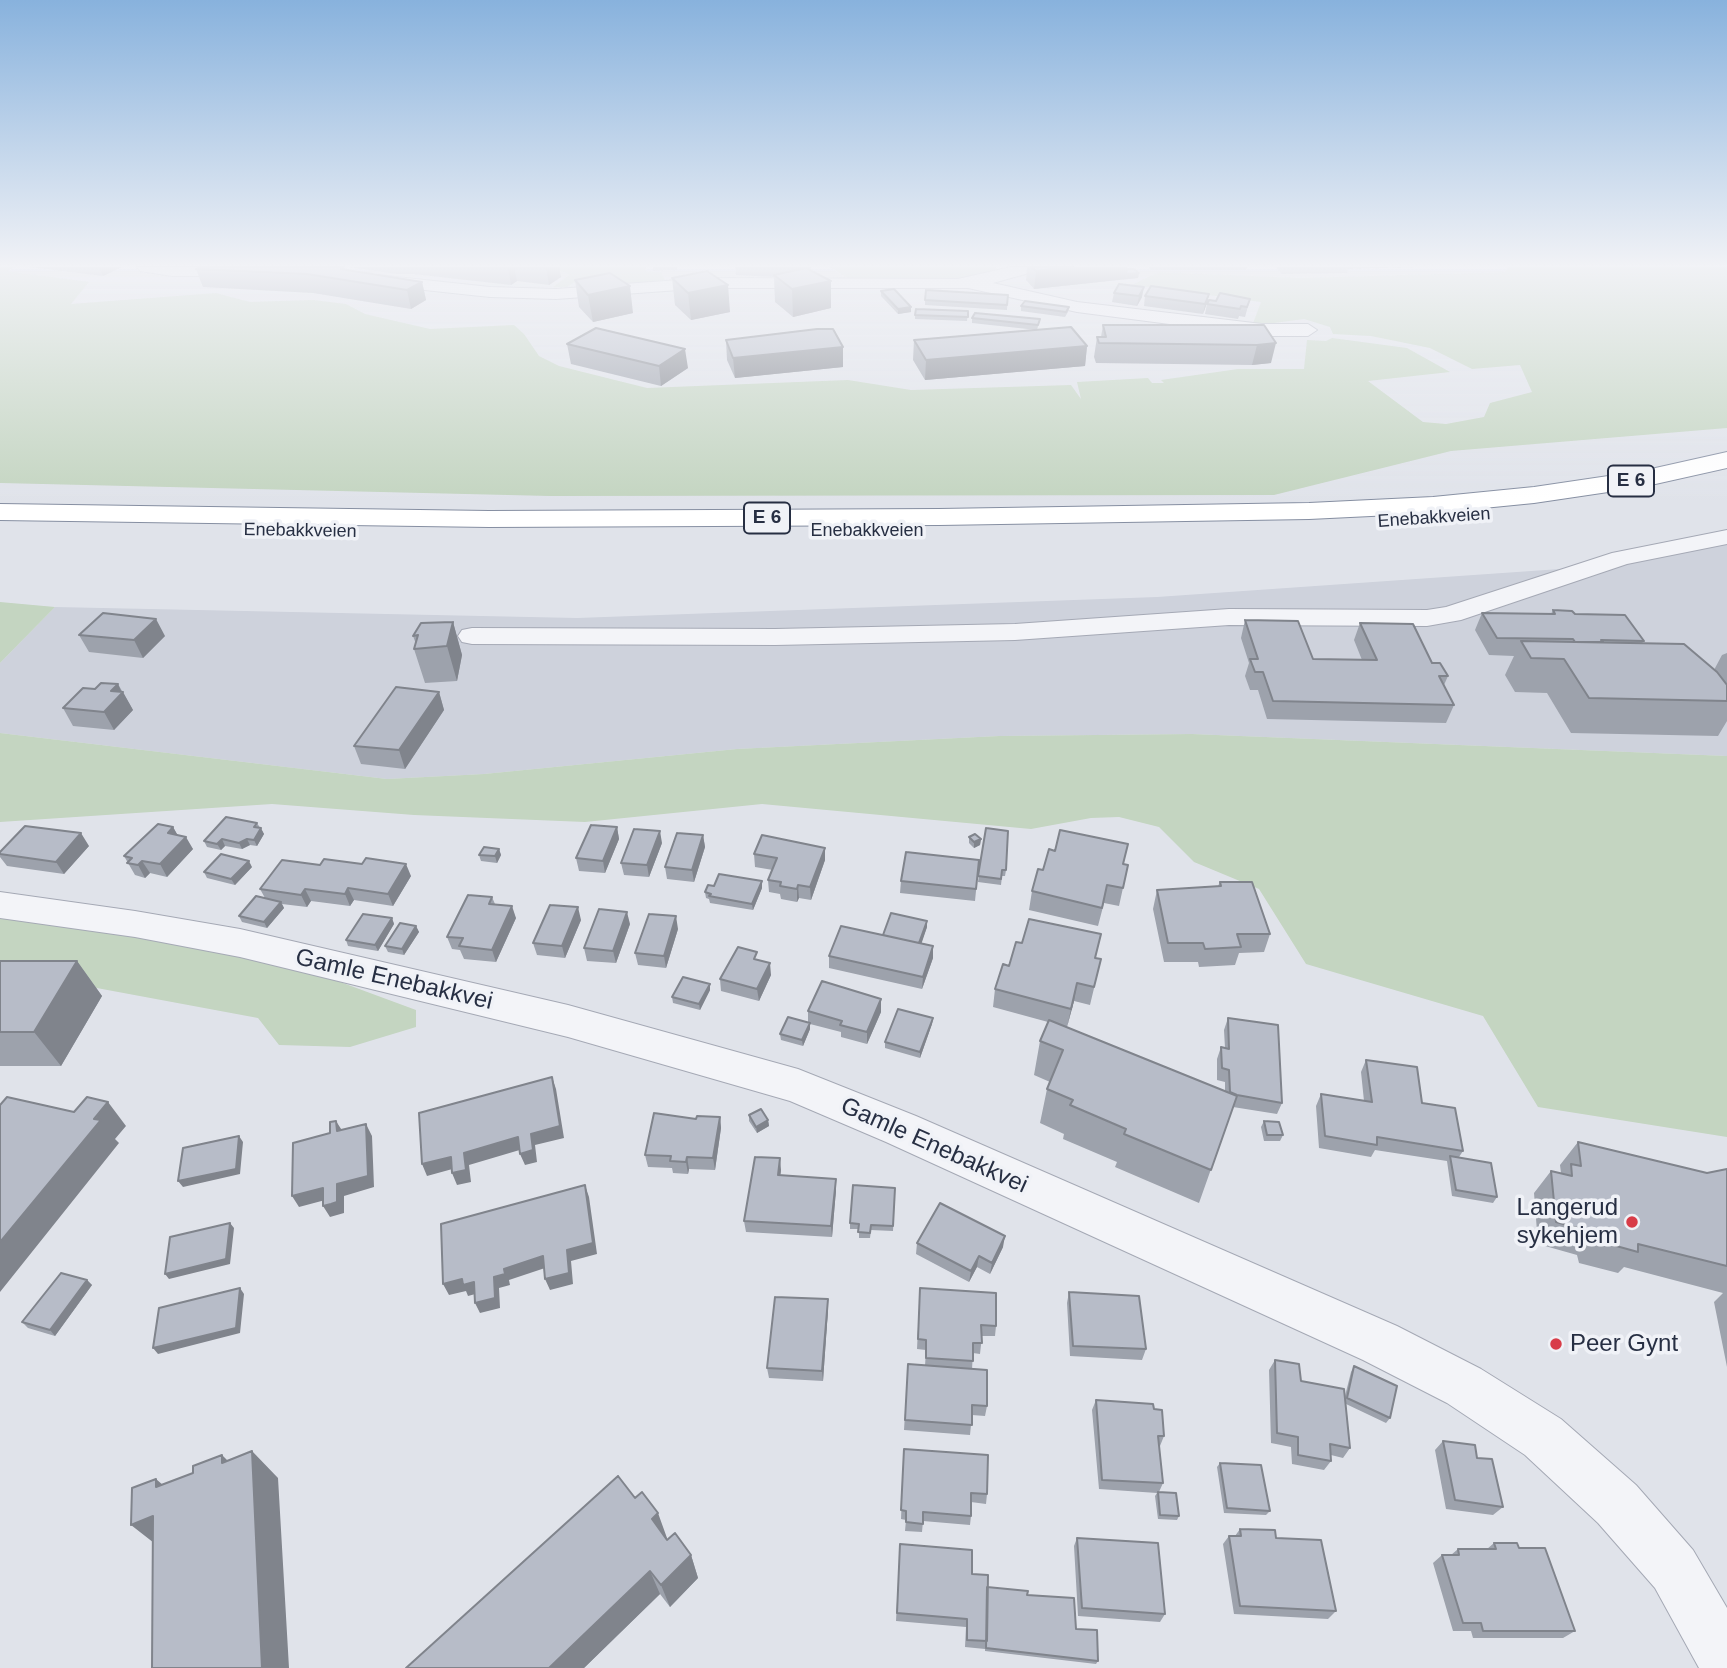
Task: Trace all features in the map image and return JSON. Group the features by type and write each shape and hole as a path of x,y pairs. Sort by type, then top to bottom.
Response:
{"highway":[{"name":"Enebakkveien","path":"0,512 489,519 926,517 1309,511 1433,505 1534,495 1642,479 1727,460"},
{"name":"Enebakkveien","path":"0,526 596,533 1251,526 1447,518 1608,500 1727,477"}],"street":[{"path":"472,636 775,637 948,634 1229,617 1427,618 1451,614 1620,558 1727,537"},
{"name":"Gamle Enebakkvei","path":"0,905 135,924 240,943 555,1018 799,1086 901,1129 1380,1343 1464,1386 1535,1432 1617,1504 1674,1569 1727,1662"}],"shaded area":[{"path":"1727,536 1727,756 1192,734 999,736 737,749 484,774 387,779 0,733 0,663 55,607 577,618 1157,597 1560,569"}],"green space":[{"path":"0,345 531,345 539,356 559,366 647,388 848,380 911,390 1071,385 1081,399 1077,382 1148,378 1152,383 1164,383 1161,380 1238,369 1304,369 1306,345 1383,345 1407,348 1450,372 1368,381 1423,422 1446,424 1484,417 1490,403 1532,392 1520,365 1472,369 1430,348 1414,345 1727,345 1727,428 1451,451 1274,495 550,496 0,483"},
{"path":"0,602 55,607 0,663"},
{"path":"0,733 387,779 484,774 737,749 999,736 1192,734 1727,756 1727,1137 1538,1107 1483,1016 1306,964 1259,889 1194,862 1159,827 1119,817 1091,818 1031,829 762,804 585,822 414,815 272,804 0,822"},
{"path":"0,913 278,959 416,1010 416,1027 350,1047 279,1045 258,1018 0,970"}],"building":[{"path":"571,345 667,345 685,349 659,366"},
{"path":"728,345 842,345 843,347 733,358"},
{"path":"917,345 1087,346 926,360"},
{"path":"1553,610 1572,611 1575,614 1625,615 1644,641 1575,642 1573,639 1497,638 1482,613 1555,614"},
{"path":"103,613 156,619 134,640 79,635"},
{"path":"1245,620 1298,621 1313,659 1377,660 1360,623 1413,624 1432,663 1440,663 1448,676 1439,676 1454,705 1273,701 1263,672 1255,672 1250,659 1258,659"},
{"path":"453,622 447,646 414,649 418,635 413,636 421,623"},
{"path":"1521,641 1684,644 1717,672 1727,685 1727,701 1589,698 1564,659 1531,658"},
{"path":"101,683 118,684 111,691 123,692 104,712 63,708 83,688 95,689"},
{"path":"396,687 439,692 399,750 354,746"},
{"path":"226,817 257,823 254,827 261,828 254,840 247,839 239,843 222,839 217,844 204,841"},
{"path":"158,824 173,827 168,833 186,837 160,864 142,861 138,865 127,863 132,858 124,856"},
{"path":"591,825 617,827 603,861 576,858"},
{"path":"25,826 81,833 56,862 0,854"},
{"path":"986,828 1008,831 1006,870 1002,870 1001,879 978,876"},
{"path":"634,829 660,831 647,865 621,863"},
{"path":"1060,830 1128,844 1123,864 1128,865 1123,888 1107,885 1102,908 1032,891 1038,869 1043,870 1049,849 1055,851"},
{"path":"677,833 703,835 692,870 665,867"},
{"path":"975,834 981,839 974,842 969,837"},
{"path":"762,835 825,848 810,887 798,885 797,889 780,886 781,882 768,880 777,858 754,854"},
{"path":"484,847 499,849 495,856 479,855"},
{"path":"906,852 979,860 976,889 901,881"},
{"path":"221,854 249,861 231,879 204,872"},
{"path":"366,858 406,864 388,894 348,888 345,894 305,889 301,895 260,889 282,860 320,865 324,859 362,864"},
{"path":"719,874 762,881 752,904 709,896 711,894 705,892 708,885 714,886"},
{"path":"1220,882 1252,882 1270,934 1237,934 1241,947 1205,949 1203,943 1168,943 1157,890 1221,886"},
{"path":"468,895 492,897 489,904 512,906 492,950 459,946 463,938 447,937"},
{"path":"256,896 281,902 264,922 239,916"},
{"path":"550,905 578,907 562,946 533,943"},
{"path":"599,909 627,912 613,951 584,948"},
{"path":"891,913 927,921 919,943 883,935"},
{"path":"363,914 392,918 375,945 346,940"},
{"path":"649,914 676,916 664,956 635,953"},
{"path":"1029,919 1101,934 1095,958 1101,959 1094,987 1077,983 1071,1009 995,989 1003,964 1009,966 1016,942 1022,943"},
{"path":"400,923 416,926 402,949 385,946"},
{"path":"841,926 933,946 923,977 829,956"},
{"path":"738,947 757,952 754,959 770,963 757,989 720,979"},
{"path":"0,961 77,961 34,1032 0,1032"},
{"path":"683,977 710,984 699,1004 672,997"},
{"path":"822,981 881,999 867,1032 840,1025 842,1021 808,1011"},
{"path":"898,1009 933,1018 920,1052 885,1042"},
{"path":"788,1017 810,1023 802,1040 780,1034"},
{"path":"1228,1018 1278,1025 1282,1103 1230,1092 1229,1070 1222,1068 1221,1047 1229,1049"},
{"path":"1049,1020 1237,1096 1211,1170 1124,1134 1126,1129 1070,1105 1073,1100 1047,1089 1063,1050 1040,1041"},
{"path":"1366,1060 1417,1067 1422,1103 1455,1108 1463,1151 1377,1137 1377,1145 1325,1136 1321,1094 1372,1102"},
{"path":"552,1077 560,1126 531,1134 533,1150 520,1154 518,1137 464,1153 466,1170 452,1173 451,1157 422,1164 419,1113"},
{"path":"7,1097 74,1112 87,1097 108,1102 94,1119 101,1120 0,1242 0,1105"},
{"path":"761,1109 768,1120 756,1127 749,1115"},
{"path":"654,1113 696,1119 697,1116 720,1117 713,1158 687,1157 686,1162 670,1161 671,1156 645,1155"},
{"path":"336,1121 337,1131 366,1124 368,1176 337,1184 337,1202 331,1204 323,1206 323,1188 292,1196 293,1143 330,1133 330,1122"},
{"path":"1264,1121 1279,1122 1283,1135 1267,1135"},
{"path":"239,1136 236,1169 178,1181 183,1148"},
{"name":"Langerud sykehjem","path":"1578,1142 1707,1173 1727,1169 1727,1266 1638,1244 1638,1252 1598,1241 1596,1233 1556,1222 1551,1171 1572,1176 1571,1164 1581,1166"},
{"path":"1450,1156 1491,1163 1497,1197 1456,1190"},
{"path":"755,1157 780,1158 778,1175 836,1179 831,1226 744,1221"},
{"path":"585,1185 593,1243 567,1250 569,1273 545,1279 543,1256 504,1269 505,1274 494,1277 495,1298 475,1303 474,1282 463,1285 462,1279 443,1284 441,1224"},
{"path":"853,1185 895,1188 893,1226 871,1225 870,1233 858,1232 859,1224 850,1223"},
{"path":"940,1203 1005,1236 992,1263 979,1256 971,1271 917,1243"},
{"path":"230,1223 226,1259 165,1274 170,1237"},
{"path":"61,1273 87,1280 50,1330 22,1322"},
{"path":"240,1288 236,1328 153,1348 159,1308"},
{"path":"920,1288 996,1293 996,1326 981,1325 982,1343 973,1343 973,1361 926,1358 926,1340 918,1339"},
{"path":"1069,1292 1139,1296 1146,1349 1073,1346"},
{"path":"775,1297 828,1299 822,1371 767,1368"},
{"path":"1275,1360 1299,1364 1301,1381 1344,1389 1350,1448 1330,1444 1331,1461 1298,1455 1298,1437 1277,1433"},
{"path":"908,1364 987,1370 987,1406 972,1405 972,1425 905,1420"},
{"path":"1354,1366 1397,1386 1390,1418 1347,1398"},
{"path":"1096,1400 1153,1404 1154,1409 1162,1410 1164,1436 1158,1436 1163,1483 1102,1480"},
{"path":"1443,1441 1475,1445 1477,1458 1492,1459 1503,1507 1455,1500"},
{"path":"904,1449 988,1455 987,1494 971,1493 971,1516 923,1512 923,1524 906,1522 906,1511 901,1510"},
{"path":"252,1451 262,1668 152,1668 153,1516 131,1525 132,1488 156,1479 156,1487 193,1473 193,1466 222,1455 222,1463"},
{"path":"1220,1463 1261,1465 1270,1511 1227,1508"},
{"path":"618,1476 635,1498 642,1492 658,1513 652,1519 667,1540 675,1533 691,1555 661,1585 650,1571 549,1668 406,1668"},
{"path":"1158,1492 1176,1493 1179,1516 1160,1515"},
{"path":"1240,1529 1275,1530 1276,1538 1321,1540 1336,1611 1240,1606 1229,1536 1241,1536"},
{"path":"1077,1538 1158,1543 1165,1614 1082,1608"},
{"path":"1494,1543 1517,1543 1519,1548 1545,1548 1575,1631 1483,1631 1481,1623 1463,1623 1442,1555 1459,1555 1458,1549 1496,1549"},
{"path":"900,1544 972,1550 972,1574 988,1575 987,1641 967,1640 967,1619 897,1613"},
{"path":"987,1587 1028,1591 1027,1595 1074,1598 1076,1629 1097,1630 1098,1661 986,1648"}],"place":[{"name":"Langerud sykehjem","path":"1632,1222"},
{"name":"Peer Gynt","path":"1556,1344"}]}
